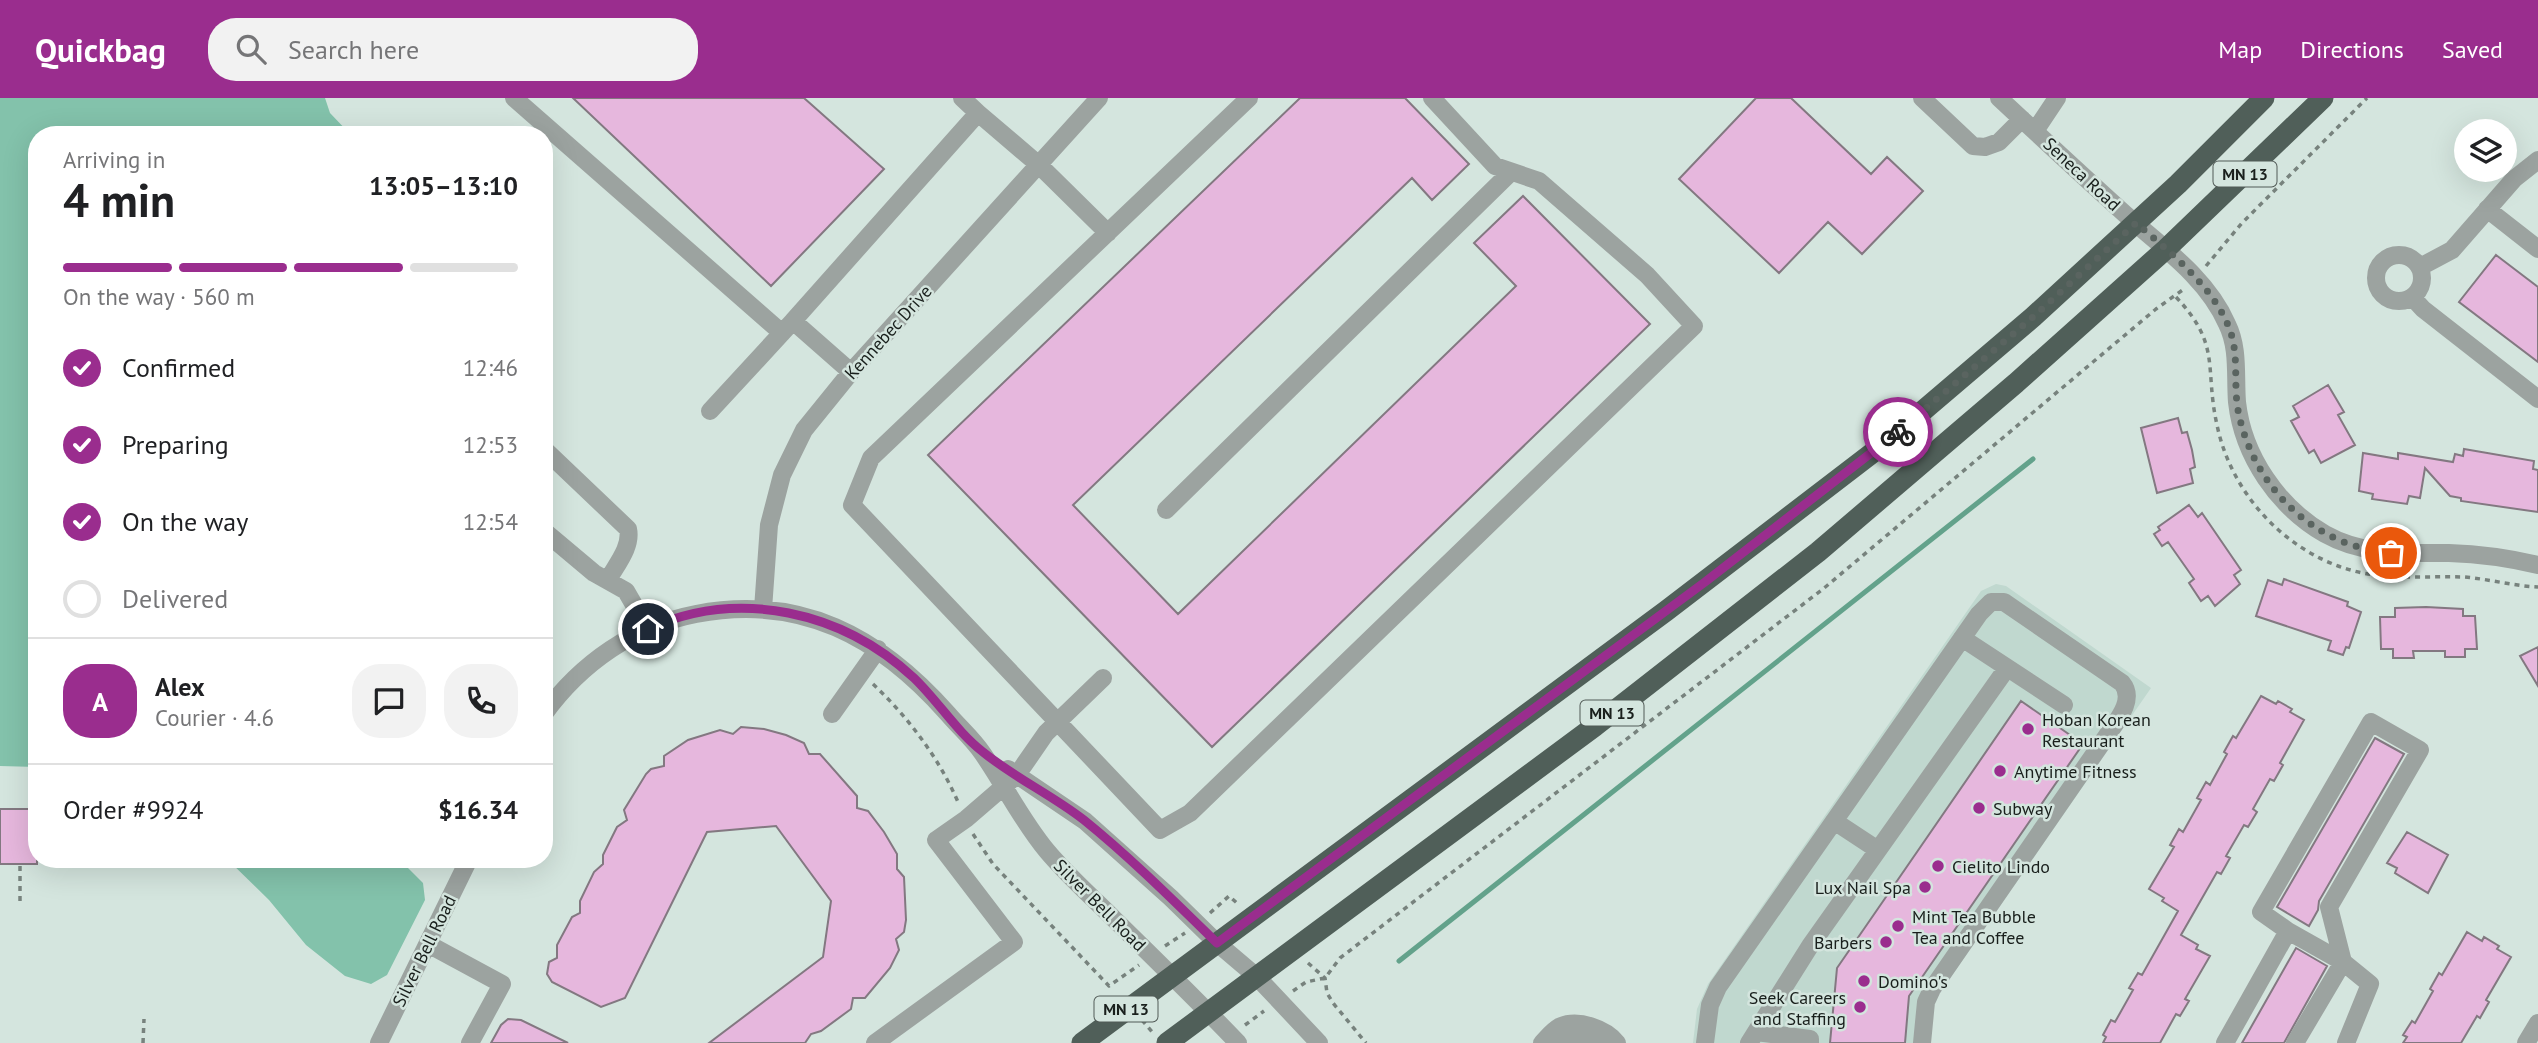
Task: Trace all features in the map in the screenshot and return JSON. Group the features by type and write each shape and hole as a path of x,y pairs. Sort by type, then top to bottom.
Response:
{"highway":[{"name":"MN 13","path":"1082,1043 1818,496 1941,397 2136,223 2264,98"},
{"name":"MN 13","path":"1167,1043 1595,726 1818,552 2016,383 2166,249 2323,98"}],"street":[{"path":"514,98 547,126"},
{"path":"962,98 1039,165 1108,233"},
{"name":"Kennebec Drive","path":"763,609 769,525 782,475 804,430 851,372 1099,98"},
{"path":"1249,98 871,458 852,505 1160,830 1189,813 1693,326 1647,275 1539,181 1495,166 1432,98"},
{"path":"1922,98 1973,146 1985,147 2028,125 2057,98"},
{"name":"Seneca Road","path":"1999,98 2166,249 2217,303 2232,337 2238,407 2254,457 2267,482 2299,516 2338,540 2371,550 2402,554 2479,555 2538,565"},
{"path":"710,411 978,113"},
{"path":"553,131 787,327 851,372"},
{"path":"2420,267 2452,250 2514,179 2538,160"},
{"path":"1166,510 1511,172"},
{"path":"2487,209 2538,249"},
{"path":"2396,255 2408,256 2420,267 2422,284 2412,297 2397,300 2387,297 2377,284 2377,273 2386,259 2396,255"},
{"path":"2412,297 2423,309 2538,399"},
{"path":"553,458 628,529 630,537 627,546 608,580"},
{"path":"553,539 584,565 630,596 648,629"},
{"path":"1705,1043 1710,1005 1718,987 1962,638 1986,606 1995,601 2004,601 2122,683 2127,698 2123,710 2106,737 1931,989 1926,1002 1922,1043"},
{"name":"Silver Bell Road","path":"553,703 586,667 612,648 670,621 705,613 763,609 796,613 821,621 878,649 923,687 1010,781 1085,821 1217,943 1257,976 1319,1043"},
{"path":"1962,638 2064,705"},
{"path":"832,714 878,649"},
{"path":"1752,1037 1810,946 2007,668"},
{"path":"875,1043 1014,942 936,841 1010,781 1046,733 1103,678"},
{"path":"2295,1043 2343,962 2329,907 2420,750 2371,722 2261,912 2288,931 2343,962 2370,984 2346,1043"},
{"name":"Silver Bell Road","path":"1010,781 1021,817 1048,852 1238,1043"},
{"path":"1834,821 1878,850"},
{"name":"Silver Bell Road","path":"379,1043 466,868"},
{"path":"2225,1043 2288,931"},
{"path":"428,944 502,984 470,1043"},
{"path":"2526,1043 2538,1023"},
{"path":"1542,1043 1558,1028 1572,1025 1604,1031 1618,1043"},
{"path":"1752,1037 1810,1039 1810,1043"},
{"path":"1563,1043 1576,1040 1599,1043"}],"path":[{"path":"1366,1043 1327,993 1325,978 1340,958 1823,589 2157,309 2176,297 2195,279 2242,223 2367,98"},
{"path":"2176,297 2193,315 2206,341 2215,416 2231,466 2267,519 2291,541 2330,562 2366,574 2472,578 2538,587"},
{"path":"20,864 20,901"},
{"path":"143,1043 144,1019"}],"shaded area":[{"path":"1996,584 2006,586 2151,688 1935,1000 1929,1043 1693,1043 1697,1009 1708,984 1981,591"}],"green space":[{"path":"0,98 325,98 330,113 342,126 28,126 28,767 0,766"},
{"path":"236,868 408,868 423,883 425,900 387,975 371,984 345,976 306,945 269,900"}],"building":[{"path":"573,98 804,98 884,169 771,286"},
{"path":"1300,98 1405,98 1469,164 1432,200 1412,178 1073,505 1178,614 1516,286 1474,243 1523,196 1650,324 1212,747 928,455"},
{"path":"1756,98 1791,98 1871,174 1887,157 1923,191 1862,254 1828,222 1779,273 1679,179"},
{"path":"2496,255 2538,287 2538,362 2459,302"},
{"path":"2328,385 2344,412 2338,415 2355,445 2321,463 2314,450 2309,453 2291,421 2299,417 2293,406"},
{"path":"2178,418 2182,433 2187,432 2192,450 2195,467 2190,469 2193,483 2157,493 2141,428"},
{"path":"2464,449 2534,461 2533,469 2538,470 2538,512 2461,501 2461,498 2450,496 2425,468 2420,498 2409,496 2407,504 2372,499 2373,494 2359,491 2363,453 2398,459 2398,453 2453,462 2455,454 2463,456"},
{"path":"2189,505 2198,517 2202,513 2241,570 2234,575 2240,584 2215,606 2208,596 2201,601 2189,583 2194,579 2168,542 2162,546 2154,534 2160,530 2158,527"},
{"path":"2284,579 2348,602 2347,606 2361,612 2349,648 2346,647 2343,655 2328,650 2331,641 2256,616 2268,580 2282,585"},
{"path":"2395,608 2463,609 2463,616 2475,616 2477,649 2465,649 2465,657 2445,657 2445,651 2413,651 2414,658 2393,658 2393,649 2381,649 2380,617 2395,617"},
{"path":"2538,647 2538,686 2520,656"},
{"path":"2261,696 2276,704 2278,701 2304,720 2280,763 2283,765 2274,781 2270,779 2253,809 2257,812 2248,827 2244,825 2226,856 2230,858 2221,874 2217,872 2181,935 2198,945 2196,949 2210,956 2185,999 2189,1001 2180,1016 2176,1014 2160,1043 2103,1043 2106,1037 2103,1035 2111,1020 2115,1022 2133,990 2129,988 2138,973 2142,975 2178,911 2149,889 2174,847 2170,845 2179,829 2183,832 2201,800 2197,798 2206,782 2210,785 2227,754 2224,752 2233,736 2236,738"},
{"path":"2021,701 2083,744 1909,996 1905,1043 1830,1043 1837,968"},
{"path":"741,727 786,735 804,743 809,754 820,754 857,796 857,808 868,811 884,832 897,854 897,869 904,877 906,920 904,932 896,939 899,950 890,968 865,998 853,998 851,1009 821,1031 811,1034 805,1043 709,1043 823,957 831,901 776,826 707,832 625,998 601,1007 552,982 547,974 549,962 557,958 557,945 572,917 580,913 580,901 594,872 603,864 603,855 617,827 627,820 624,810 646,774 651,769 664,766 664,756 688,740 720,730 733,734"},
{"path":"2375,738 2404,754 2319,901 2318,910 2309,926 2277,907"},
{"path":"0,809 28,809 28,864 0,864"},
{"path":"2407,832 2448,855 2428,893 2395,873 2397,868 2387,863"},
{"path":"2467,932 2482,941 2484,937 2511,957 2486,1000 2489,1002 2480,1018 2477,1016 2461,1043 2403,1043 2407,1037 2403,1035 2412,1021 2415,1023 2433,991 2430,989 2439,973 2442,975"},
{"path":"2296,948 2327,966 2284,1043 2242,1043"},
{"path":"508,1019 521,1020 568,1043 491,1043 501,1025"}],"waterway":[{"path":"1399,961 2033,459"}],"way so far":[{"path":"1898,432 2033,317 2136,223 2166,249 2217,303 2232,337 2240,418 2248,445 2267,482 2299,516 2325,534 2352,545 2391,553"}],"place":[{"name":"Hoban Korean Restaurant","path":"2028,729"},
{"name":"Anytime Fitness","path":"2000,771"},
{"name":"Subway","path":"1979,808"},
{"name":"Cielito Lindo","path":"1938,866"},
{"name":"Lux Nail Spa","path":"1925,887"},
{"name":"Mint Tea Bubble Tea and Coffee","path":"1898,926"},
{"name":"Barbers","path":"1886,942"},
{"name":"Domino's","path":"1864,981"},
{"name":"Seek Careers and Staffing","path":"1860,1007"}],"route":[{"path":"648,629 687,616 754,608 796,613 836,627 866,642 890,658 923,687 982,751 1085,821 1217,943 1705,582 1898,432"}]}
